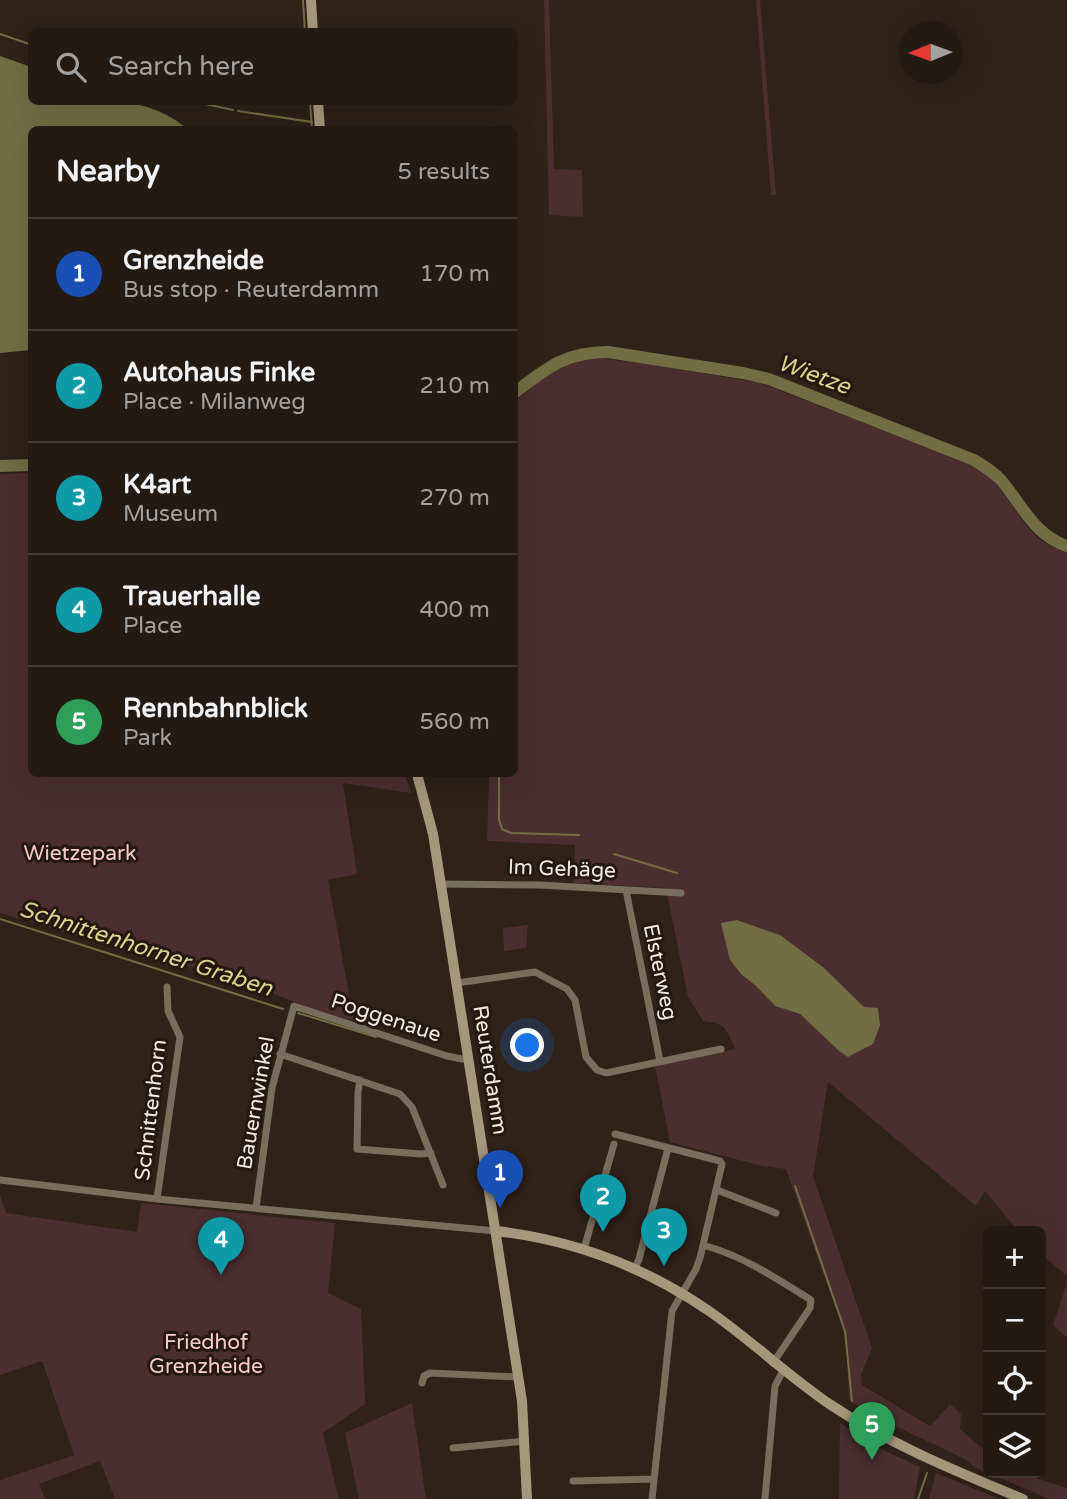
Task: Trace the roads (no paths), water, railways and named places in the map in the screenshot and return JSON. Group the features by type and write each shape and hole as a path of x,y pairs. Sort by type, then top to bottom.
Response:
{"street":[{"path":"311,0 313,28"},
{"path":"318,105 320,126"},
{"name":"Reuterdamm","path":"418,777 431,824 442,884 496,1231 518,1377 525,1441 527,1499"},
{"name":"Im Gehäge","path":"442,884 681,893"},
{"name":"Elsterweg","path":"626,890 660,1061"},
{"path":"457,983 532,972 542,974 572,993 586,1057 597,1070 608,1073 721,1049"},
{"name":"Schnittenhorn","path":"157,1199 180,1037 168,1011 167,987"},
{"name":"Poggenaue","path":"294,1006 447,1056 469,1058"},
{"name":"Bauernwinkel","path":"256,1208 266,1124 279,1054 294,1006"},
{"path":"279,1054 400,1094 408,1101 443,1185"},
{"path":"360,1080 357,1149 431,1153"},
{"path":"615,1134 720,1161 722,1164 696,1269 672,1311 652,1499"},
{"path":"584,1249 614,1144"},
{"path":"635,1268 668,1148"},
{"path":"0,1180 157,1199 496,1231 544,1238 584,1249 635,1268 682,1293 711,1312 783,1371 883,1438 1023,1499"},
{"path":"717,1190 776,1213"},
{"path":"703,1245 758,1266 811,1300 810,1308 773,1363"},
{"path":"765,1499 775,1386 783,1371"},
{"path":"422,1383 424,1376 430,1373 518,1377"},
{"path":"453,1448 525,1441"},
{"path":"573,1481 654,1479"}],"waterway":[{"path":"303,0 305,28"},
{"path":"0,34 28,44"},
{"path":"210,105 233,110"},
{"path":"310,105 312,126"},
{"path":"238,111 312,122"},
{"name":"Wietze","path":"518,390 568,358 608,352 769,379 974,460 1001,480 1037,527 1067,546"},
{"name":"Wietze","path":"0,466 28,465"},
{"path":"499,777 499,819 502,829 511,833 579,835"},
{"path":"614,854 677,873"},
{"name":"Schnittenhorner Graben","path":"0,919 283,1009"},
{"name":"Schnittenhorner Graben","path":"298,1013 376,1037"},
{"path":"795,1186 845,1331 852,1401"},
{"path":"918,1499 927,1473"}],"place":[{"name":"Grenzheide","path":"500,1208"},
{"name":"Autohaus Finke","path":"603,1232"},
{"name":"K4art","path":"664,1266"},
{"name":"Trauerhalle","path":"221,1275"},
{"name":"Rennbahnblick","path":"872,1460"}],"park label":[{"name":"Wietzepark","path":"80,853"},
{"name":"Friedhof Grenzheide","path":"206,1354"}]}
